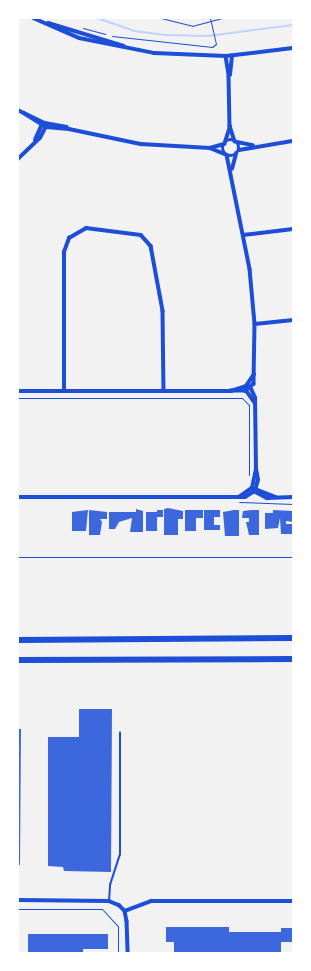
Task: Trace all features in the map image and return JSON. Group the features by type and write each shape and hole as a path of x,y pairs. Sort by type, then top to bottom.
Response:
{"highway":[{"path":"18,640 293,638"},
{"path":"18,660 293,659"}],"street":[{"path":"35,19 137,50"},
{"path":"35,19 79,38 137,50 190,56 232,56 293,48"},
{"path":"18,391 246,391 254,384 255,324 251,275 231,170 224,143 230,126 229,76 226,56"},
{"path":"229,76 232,56"},
{"path":"18,110 45,125"},
{"path":"24,113 41,125 62,125 69,129 141,144 210,148 226,154 236,154"},
{"path":"35,141 41,125"},
{"path":"18,160 35,141 45,125"},
{"path":"230,126 239,150"},
{"path":"210,148 236,141 253,145"},
{"path":"231,170 236,154 239,150 253,145 293,141"},
{"path":"64,391 64,252 69,238 74,233 86,228 141,235 151,246 163,311 164,391"},
{"path":"243,235 293,229"},
{"path":"255,324 293,320"},
{"path":"254,374 246,386 246,391 256,403"},
{"path":"18,497 248,496 255,490 256,403 251,388 246,386 231,391"},
{"path":"239,497 252,488 256,469"},
{"path":"252,488 277,497 293,497"},
{"path":"18,900 108,901 119,905 125,911 128,953"},
{"path":"125,911 151,901 293,901"}],"lane":[{"path":"108,901 110,885 120,855 120,733"}],"path":[{"path":"161,18 185,25 210,22 222,18"},
{"path":"81,32 83,27 113,36 212,47 216,44 210,18"},
{"path":"18,398 242,398 248,405 249,476"},
{"path":"239,497 239,504 293,504"},
{"path":"18,557 293,557"},
{"path":"18,909 102,910 118,926 118,953"}],"building":[{"path":"168,508 183,511 183,519 178,519 178,535 164,535 164,509"},
{"path":"136,509 143,511 143,532 130,532 132,518 119,522 115,529 109,529 109,512 136,512"},
{"path":"88,510 86,531 72,531 72,512"},
{"path":"89,510 107,512 107,519 100,519 102,522 100,535 89,535"},
{"path":"157,510 163,510 163,517 157,517 157,531 146,531 146,512 157,512"},
{"path":"185,510 203,510 203,518 196,518 196,531 185,531"},
{"path":"204,510 220,510 220,517 214,517 214,525 220,525 220,530 204,530"},
{"path":"239,510 239,536 225,536 223,512"},
{"path":"259,510 259,535 249,535 246,522 249,522 249,518 242,518 243,511"},
{"path":"273,510 293,511 293,522 286,521 286,524 293,524 293,534 281,534 280,518 278,528 265,529 265,513 273,513"},
{"path":"79,709 112,709 111,872 64,871 63,867 48,866 48,737 79,737"},
{"path":"18,729 21,729 20,865 18,865"},
{"path":"166,927 229,927 229,932 281,932 281,928 293,928 293,942 281,942 281,953 174,953 174,942 166,942"},
{"path":"28,934 108,934 108,949 83,949 83,953 28,953"}],"waterway":[{"path":"97,18 134,31 168,35 208,36 293,25"}]}
